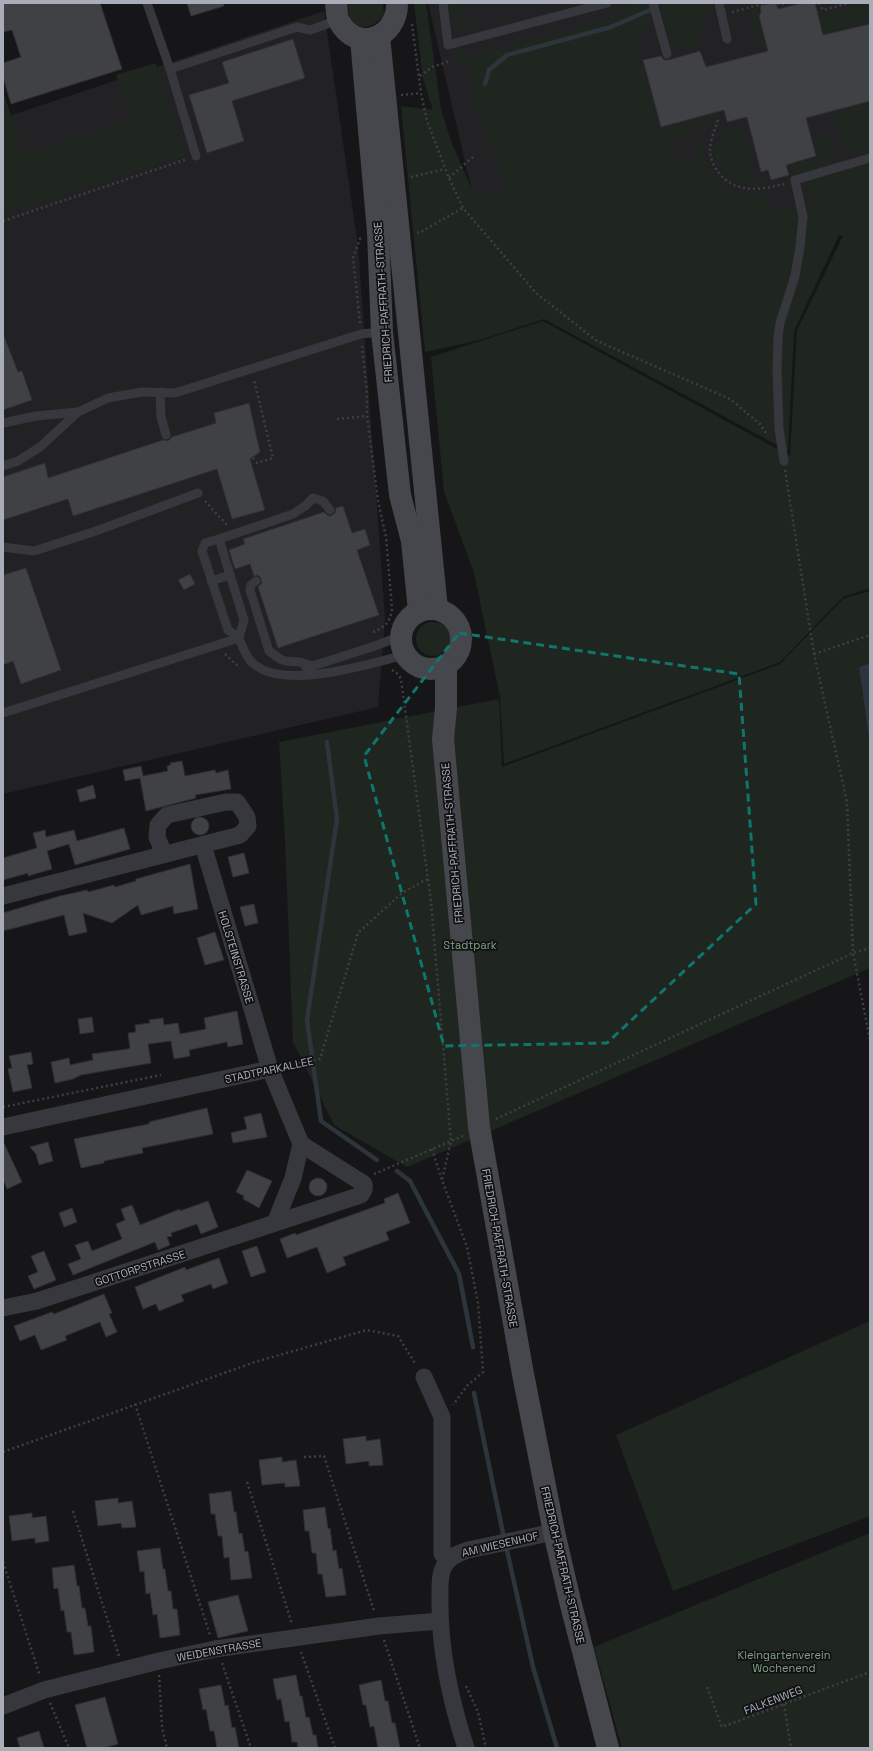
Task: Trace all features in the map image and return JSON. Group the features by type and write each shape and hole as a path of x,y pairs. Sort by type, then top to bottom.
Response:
{"main road":[{"path":"337,12 344,29 353,36 370,37 388,30 394,21 397,3"},
{"name":"FRIEDRICH-PAFFRATH-STRASSE","path":"370,37 382,332 400,495 428,610"},
{"name":"FRIEDRICH-PAFFRATH-STRASSE","path":"370,37 428,610"},
{"path":"428,610 446,612 459,626 461,635 461,644 458,653 453,660 437,667 415,664 403,645 404,626 410,617 428,610"},
{"name":"FRIEDRICH-PAFFRATH-STRASSE","path":"437,667 434,710 443,739 479,1127 523,1374 554,1532 570,1601 608,1748"}],"street":[{"path":"3,896 240,835 248,826 247,817 237,802 226,802 167,815 158,825 157,837 164,854"},
{"name":"HOLSTEINSTRASSE","path":"203,845 270,1069"},
{"path":"270,1069 301,1144 358,1180"},
{"name":"STADTPARKALLEE","path":"3,1127 270,1069"},
{"path":"276,1223 293,1178 301,1144"},
{"name":"GOTTORPSTRASSE","path":"3,1308 37,1302 361,1195 365,1188 364,1184 358,1180"},
{"path":"424,1377 442,1417 442,1554 448,1560"},
{"name":"AM WIESENHOF","path":"466,1748 457,1719 445,1669 440,1621 442,1572 448,1560 454,1555 554,1532"},
{"name":"WEIDENSTRASSE","path":"3,1706 44,1690 159,1661 215,1649 379,1626 440,1621"}],"lane":[{"path":"147,3 170,69 196,156"},
{"path":"443,3 448,45 607,3"},
{"path":"653,3 667,54"},
{"path":"719,3 727,39"},
{"path":"170,69 297,27 310,30 337,12"},
{"path":"784,461 779,429 777,369 778,338 784,307 794,276 804,217 795,180 870,158"},
{"path":"3,466 18,461 40,447 78,412 108,398 142,392 175,393 361,334 382,332"},
{"path":"160,392 161,417 166,435"},
{"path":"3,423 36,416 78,412"},
{"path":"3,546 34,551 96,531 198,493"},
{"path":"330,510 323,501 313,498 305,506 293,514 205,543 202,546 202,551 211,581 228,630 238,638 245,653 256,666 275,673 291,675 312,676 403,645"},
{"path":"219,539 244,620 238,638"},
{"path":"211,581 230,575"},
{"path":"256,581 251,585 250,590 268,651 280,659 300,662 312,666"},
{"path":"238,599 256,612"},
{"path":"3,713 238,638"},
{"path":"291,675 312,666 372,647 403,645"}],"path":[{"path":"722,15 766,3"},
{"path":"778,3 779,5 787,3"},
{"path":"819,3 823,10 850,3"},
{"path":"412,23 421,93 427,121 445,169 463,208 536,293 597,341 730,399 760,424 784,461 814,654 847,802 853,953 870,1040"},
{"path":"420,76 432,67 450,61"},
{"path":"397,95 421,93"},
{"path":"718,120 710,150 712,160 716,169 731,184 742,188 755,189 768,188 795,180"},
{"path":"3,221 196,156"},
{"path":"450,178 474,156"},
{"path":"406,178 445,169"},
{"path":"415,231 419,233 463,208"},
{"path":"377,631 390,620 392,610 386,537 378,501 367,416 367,394 353,258 359,238 363,233 378,232"},
{"path":"251,368 273,458 257,463 253,458"},
{"path":"337,419 367,416"},
{"path":"198,493 227,525 231,535"},
{"path":"814,654 870,635"},
{"path":"213,646 216,654 224,653 245,672"},
{"path":"386,669 398,674 401,679 431,902 452,1141 442,1180"},
{"name":"STADTPARKALLEE","path":"270,1069 320,1059 358,933 402,893 427,879"},
{"path":"358,1180 452,1141 479,1127 853,953 870,948"},
{"path":"3,1107 169,1073"},
{"path":"432,1149 467,1247 478,1303 483,1372 467,1386 442,1417"},
{"path":"3,1452 255,1362 367,1330 398,1336 424,1377"},
{"path":"135,1404 215,1649 226,1670 251,1748"},
{"path":"304,1458 324,1456 420,1748"},
{"path":"247,1482 296,1638 336,1748"},
{"path":"73,1511 123,1670"},
{"path":"3,1562 44,1690 69,1748"},
{"path":"159,1661 162,1727 167,1748"},
{"name":"FALKENWEG","path":"707,1687 722,1727 870,1672"},
{"path":"463,1680 478,1712 486,1748"},
{"path":"784,1704 791,1748"}],"highlighted area":[{"path":"459,633 739,674 756,904 607,1043 444,1046 364,756"}],"shaded area":[{"path":"428,3 870,3 870,209 824,240 474,200"},
{"path":"324,11 358,246 385,618 378,707 3,794 3,118"},
{"path":"870,663 870,746 859,667"}],"green space":[{"path":"348,3 383,3 384,15 376,23 366,27 361,27 352,22 349,16"},
{"path":"414,3 426,3 441,109 451,141 476,199 507,186 483,128 473,95 467,59 457,61 456,49 464,47 467,57 622,16 620,7 633,3 651,3 654,16 648,31 637,35 643,58 641,58 659,129 716,114 715,119 698,123 701,133 695,134 692,121 686,122 690,136 672,141 678,164 701,158 698,147 703,146 712,169 717,178 724,185 742,194 766,195 771,212 797,205 804,210 813,206 807,182 870,163 870,588 843,597 780,662 504,764 500,697 474,573 444,491 431,357 543,321 790,456 797,330 843,236 839,235 794,331 788,451 544,319 480,340 425,352 401,106 433,110 423,79"},
{"path":"448,3 460,3 466,26 478,24 478,29 464,31 459,29 450,16"},
{"path":"659,3 714,3 699,36 700,46 683,51 670,41"},
{"path":"870,3 870,22 835,31 839,48 828,51 817,9 820,9 822,15"},
{"path":"758,6 760,13 757,16 765,46 756,43 748,10"},
{"path":"155,63 185,156 4,213 3,91 24,155 131,121 116,75"},
{"path":"870,103 870,154 853,156 844,148 833,112"},
{"path":"741,125 756,178 764,180 767,185 757,186 737,181 727,176 720,169 715,160 714,151 717,140 727,137 724,129"},
{"path":"821,134 834,148 835,152 832,161 828,166 794,176 791,165 817,157 812,136"},
{"name":"Stadtpark","path":"870,591 870,663 859,667 870,746 870,968 407,1167 334,1125 293,1042 285,840 279,742 499,699 502,767 780,664 843,599"},
{"path":"430,622 436,622 440,623 447,629 450,639 449,646 443,653 436,656 430,656 426,655 419,649 416,642 416,636 417,632 423,625"},
{"path":"870,1321 870,1516 673,1591 616,1435"},
{"name":"Kleingartenverein Wochenend","path":"870,1533 870,1748 622,1748 594,1647"}],"building":[{"path":"3,3 100,3 122,69 11,104 3,77 3,63 21,57 12,30 3,32"},
{"path":"187,3 223,3 224,6 191,16"},
{"path":"776,3 778,9 802,3 815,3 823,35 870,24 870,101 806,118 816,156 786,165 789,175 771,180 768,170 761,172 747,117 727,122 724,110 661,127 643,60 661,56 664,60 668,60 700,51 706,67 768,51 759,16 761,12 760,6"},
{"path":"293,39 305,78 232,101 244,141 207,153 189,95 229,83 222,62"},
{"path":"3,336 18,372 22,371 32,400 3,410"},
{"path":"249,403 260,452 250,459 265,510 232,519 217,469 73,516 68,499 3,520 3,477 45,463 48,478 163,440 168,441 172,437 216,423 214,413"},
{"path":"343,506 352,533 365,529 370,545 357,550 379,615 278,648 258,587 262,583 261,578 258,575 254,576 250,564 235,569 229,550 245,544 243,539 324,512 331,516 335,513 336,508"},
{"path":"26,568 61,670 21,684 13,661 3,665 3,575"},
{"path":"190,574 195,584 184,590 178,580"},
{"path":"182,761 185,776 215,770 216,773 228,770 231,789 195,795 196,798 146,811 140,778 125,781 123,770 141,766 143,776 168,771 167,766 171,765 170,763"},
{"path":"93,785 96,798 80,802 77,790"},
{"path":"200,817 206,820 209,826 206,832 200,835 194,832 191,826 194,820"},
{"path":"124,828 130,849 75,865 69,844 47,851 52,869 28,876 28,873 3,880 3,858 37,848 33,833 45,830 46,837 74,830 77,841"},
{"path":"244,853 249,873 233,877 228,857"},
{"path":"190,864 198,909 174,914 173,906 141,915 138,905 112,923 83,913 87,932 69,936 64,915 3,931 3,913 60,896 87,890 88,892 114,885 115,887 136,881 136,879"},
{"path":"254,904 258,923 245,926 240,907"},
{"path":"215,932 224,960 205,965 197,938"},
{"path":"237,1011 243,1044 228,1047 227,1042 189,1050 190,1056 174,1059 171,1041 148,1044 151,1063 81,1075 73,1079 55,1083 51,1062 69,1058 70,1065 93,1060 92,1054 128,1049 130,1048 128,1033 136,1032 135,1025 150,1023 149,1020 163,1018 164,1025 178,1023 180,1034 206,1029 204,1018"},
{"path":"92,1017 94,1032 80,1034 78,1019"},
{"path":"31,1052 33,1064 27,1065 32,1088 13,1092 8,1069 12,1068 9,1056"},
{"path":"207,1108 213,1134 142,1148 143,1153 104,1161 104,1163 81,1168 74,1139 149,1124 149,1122"},
{"path":"261,1113 267,1137 233,1143 231,1133 247,1129 244,1117"},
{"path":"3,1141 22,1182 7,1189 3,1179"},
{"path":"48,1142 53,1161 39,1165 36,1154 30,1147"},
{"path":"247,1170 272,1181 259,1208 243,1199 244,1196 236,1192"},
{"path":"318,1178 324,1181 327,1187 324,1193 318,1196 312,1193 309,1187 312,1181"},
{"path":"398,1193 410,1223 386,1232 389,1240 343,1257 346,1265 327,1273 317,1247 287,1258 280,1239 295,1233 296,1235 385,1203 384,1199"},
{"path":"208,1201 218,1227 201,1234 197,1224 171,1233 172,1236 167,1237 170,1245 158,1250 155,1242 73,1275 68,1264 81,1259 75,1245 88,1241 92,1251 122,1239 116,1224 125,1220 121,1209 132,1205 140,1225 180,1209 180,1211"},
{"path":"72,1208 77,1222 64,1227 59,1213"},
{"path":"257,1246 266,1272 251,1277 242,1251"},
{"path":"44,1251 56,1280 34,1289 28,1276 38,1272 31,1256"},
{"path":"219,1258 228,1283 213,1289 211,1284 181,1295 184,1301 159,1311 156,1304 143,1309 135,1287 185,1267 186,1270"},
{"path":"104,1294 112,1313 109,1314 117,1332 106,1337 100,1322 65,1336 67,1340 41,1350 35,1335 20,1341 14,1326 52,1312 54,1314"},
{"path":"366,1436 366,1441 380,1439 383,1465 369,1466 369,1461 346,1464 343,1439"},
{"path":"282,1457 282,1462 296,1460 300,1486 285,1487 285,1483 262,1485 259,1460"},
{"path":"231,1491 239,1534 242,1533 245,1552 248,1551 252,1578 231,1580 229,1557 224,1558 222,1536 218,1536 215,1514 211,1514 209,1494"},
{"path":"118,1498 118,1503 132,1501 136,1527 122,1528 121,1523 98,1526 95,1501"},
{"path":"325,1507 333,1551 336,1550 339,1569 342,1568 346,1595 326,1597 322,1574 318,1574 316,1553 312,1553 309,1531 305,1531 303,1510"},
{"path":"32,1513 32,1518 46,1516 49,1541 35,1543 35,1538 12,1541 9,1516"},
{"path":"160,1548 168,1591 171,1591 173,1609 177,1609 180,1635 160,1638 157,1614 153,1615 150,1593 146,1594 144,1571 140,1572 137,1551"},
{"path":"74,1565 82,1608 85,1608 88,1626 91,1626 94,1652 74,1655 71,1632 67,1632 64,1610 61,1611 58,1588 54,1589 52,1568"},
{"path":"238,1595 248,1631 218,1638 208,1602"},
{"path":"296,1675 306,1718 309,1717 313,1735 316,1735 318,1748 298,1748 297,1742 292,1742 289,1721 285,1722 281,1699 277,1700 273,1679"},
{"path":"381,1680 385,1701 388,1701 392,1723 395,1723 400,1748 378,1748 374,1726 370,1727 366,1705 363,1705 359,1685"},
{"path":"221,1685 225,1706 228,1705 232,1728 235,1727 239,1748 217,1748 214,1731 210,1731 206,1709 203,1710 199,1689"},
{"path":"105,1697 118,1744 103,1748 87,1748 75,1705"},
{"path":"39,1731 44,1748 20,1748 17,1738"}],"waterway":[{"path":"485,84 489,70 507,55 611,27 650,10"},
{"path":"327,742 337,819 307,1020 321,1121 377,1160"},
{"path":"397,1171 410,1181 459,1274 473,1347"},
{"path":"474,1393 504,1538"},
{"path":"506,1546 533,1667 557,1748"}]}
